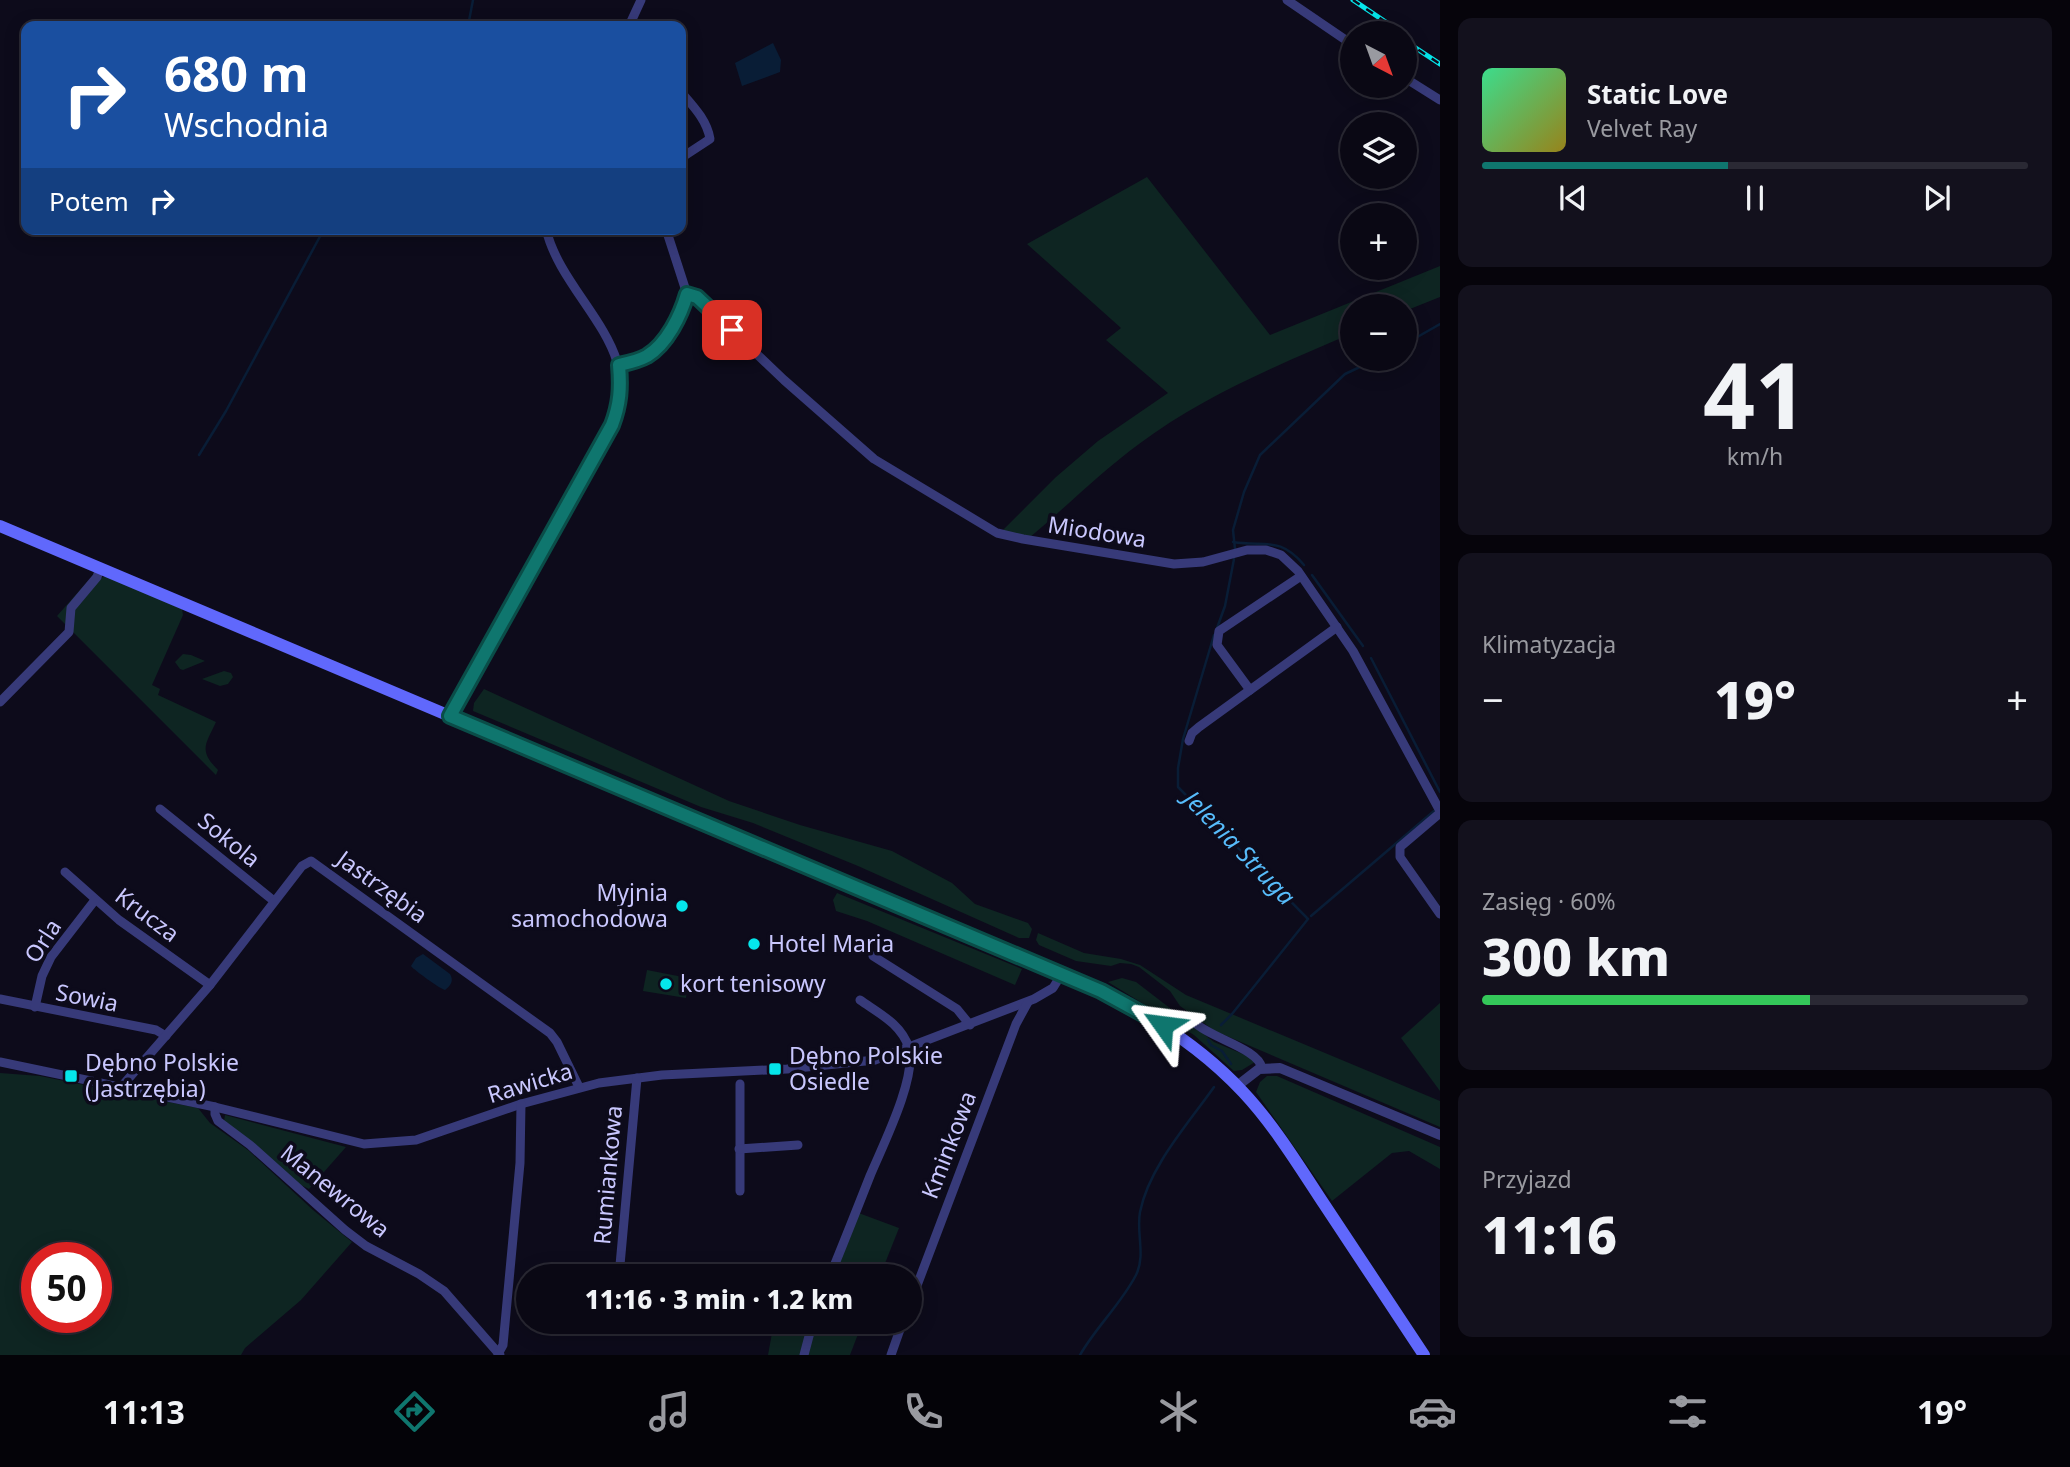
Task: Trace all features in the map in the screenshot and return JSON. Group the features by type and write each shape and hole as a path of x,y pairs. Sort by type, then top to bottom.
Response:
{"main road":[{"path":"0,526 1101,991 1151,1017 1197,1050 1237,1086 1262,1115 1424,1355"}],"street":[{"path":"631,21 641,0"},
{"path":"1287,0 1340,36"},
{"path":"1418,86 1440,100"},
{"path":"686,98 708,130 709,139 686,155"},
{"path":"450,716 612,425 620,405 622,386 619,365 605,334 566,275 551,247 548,235"},
{"path":"619,365 643,358 657,347 683,307 687,294 668,235"},
{"name":"Miodowa","path":"687,294 697,297 874,459 997,533 1174,564 1203,562 1247,550 1266,550 1281,555 1301,576 1337,627 1392,720 1440,812"},
{"path":"0,702 69,632 71,608 97,577 100,568"},
{"path":"1250,690 1217,645 1220,631 1301,576"},
{"path":"1189,741 1192,733 1199,727 1337,627"},
{"name":"Sokola","path":"160,809 274,901"},
{"path":"1440,812 1400,847 1400,857 1440,914"},
{"name":"Jastrzębia","path":"122,1086 210,985 302,866 312,861 550,1033 579,1087"},
{"name":"Krucza","path":"65,872 119,920 210,985"},
{"name":"Orla","path":"35,1007 42,976 51,957 95,900"},
{"path":"873,956 957,1009 970,1025"},
{"name":"Rawicka","path":"0,1062 122,1086 377,1145 416,1140 579,1087 636,1078 863,1063 1027,1002 1049,991 1061,975"},
{"name":"Sowia","path":"0,999 156,1030 166,1036"},
{"path":"835,1264 896,1115 908,1078 910,1062 909,1048 897,1025 860,1000"},
{"name":"Kminkowa","path":"922,1272 1016,1024 1027,1002"},
{"path":"1193,1021 1202,1030 1256,1057 1262,1068"},
{"path":"1237,1086 1262,1068 1273,1067 1290,1071 1440,1135"},
{"name":"Rumiankowa","path":"620,1264 636,1078"},
{"path":"740,1084 740,1191"},
{"path":"499,1354 503,1345 519,1177 521,1104"},
{"name":"Manewrowa","path":"215,1107 218,1121 250,1145 345,1230 366,1246 419,1274 444,1291 499,1354"},
{"path":"738,1149 798,1146"},
{"path":"804,1355 810,1334"},
{"path":"891,1355 898,1334"}],"green space":[{"path":"1147,177 1270,335 1340,307 1340,339 1243,382 1164,427 1111,466 1029,538 1002,531 1056,477 1098,441 1168,393 1106,340 1121,328 1027,244"},
{"path":"1440,266 1440,297 1417,306 1417,294 1371,294 1406,280 1417,280 1417,275"},
{"path":"107,576 182,609 183,615 152,685 160,689 158,695 216,722 209,736 206,752 218,770 216,775 57,616 87,582"},
{"path":"183,654 205,661 183,670 175,662"},
{"path":"224,671 231,673 233,677 228,684 220,686 202,679"},
{"path":"484,689 729,801 800,825 892,851 952,883 975,904 1028,923 1032,929 1029,938 1019,938 858,866 753,823 701,807 473,711 474,703"},
{"path":"837,893 1022,969 1015,985 867,921 836,911 833,900"},
{"path":"1038,933 1084,953 1140,965 1186,995 1440,1101 1440,1127 1215,1031 1180,1006 1170,991 1139,967 1131,964 1111,966 1076,961 1039,945 1036,940"},
{"name":"kort tenisowy","path":"647,970 688,978 686,998 643,991"},
{"path":"1122,978 1136,982 1214,1042 1250,1057 1255,1062 1242,1070 1234,1071 1194,1035 1108,982"},
{"path":"1440,1003 1440,1091 1401,1038"},
{"path":"0,1073 40,1076 198,1108 210,1123 248,1150 352,1242 301,1300 245,1348 241,1355 0,1355"},
{"path":"1267,1076 1277,1076 1440,1147 1440,1169 1409,1151 1392,1153 1332,1201 1256,1092 1260,1082"},
{"path":"225,1115 346,1147 309,1189 299,1184 224,1121"},
{"path":"856,1212 899,1228 885,1264 835,1264"},
{"path":"772,1334 858,1334 850,1355 768,1355"}],"water":[{"path":"773,43 781,60 780,72 742,86 735,63"},
{"path":"423,954 450,974 451,983 445,990 411,966 416,958"}],"waterway":[{"path":"469,21 473,0"},
{"path":"199,455 226,411 321,235"},
{"name":"Jelenia Struga","path":"1417,337 1440,324"},
{"name":"Jelenia Struga","path":"1235,549 1233,530 1244,492 1260,455 1345,374 1351,371"},
{"path":"1233,542 1279,546 1304,565"},
{"name":"Jelenia Struga","path":"1217,628 1225,606 1234,559"},
{"path":"1312,575 1363,646"},
{"name":"Jelenia Struga","path":"1214,635 1183,739 1178,787 1308,919 1221,1025"},
{"path":"1371,658 1440,792"},
{"path":"1311,916 1434,811"},
{"name":"Jelenia Struga","path":"1208,1040 1222,1051 1231,1064"},
{"name":"Jelenia Struga","path":"1080,1355 1136,1275 1141,1252 1140,1212 1145,1195 1171,1146 1214,1087"}],"railway":[{"path":"1353,0 1384,21"},
{"path":"1418,50 1440,64"}],"place":[{"name":"Myjnia samochodowa","path":"682,906"},
{"name":"Hotel Maria","path":"754,944"},
{"name":"kort tenisowy","path":"666,984"},
{"name":"Dębno Polskie Osiedle","path":"775,1069"},
{"name":"Dębno Polskie (Jastrzębia)","path":"71,1076"}],"route":[{"path":"732,330 697,297 687,294 683,307 667,335 650,355 619,365 622,386 620,405 612,425 450,716 1101,991 1163,1025"}]}
